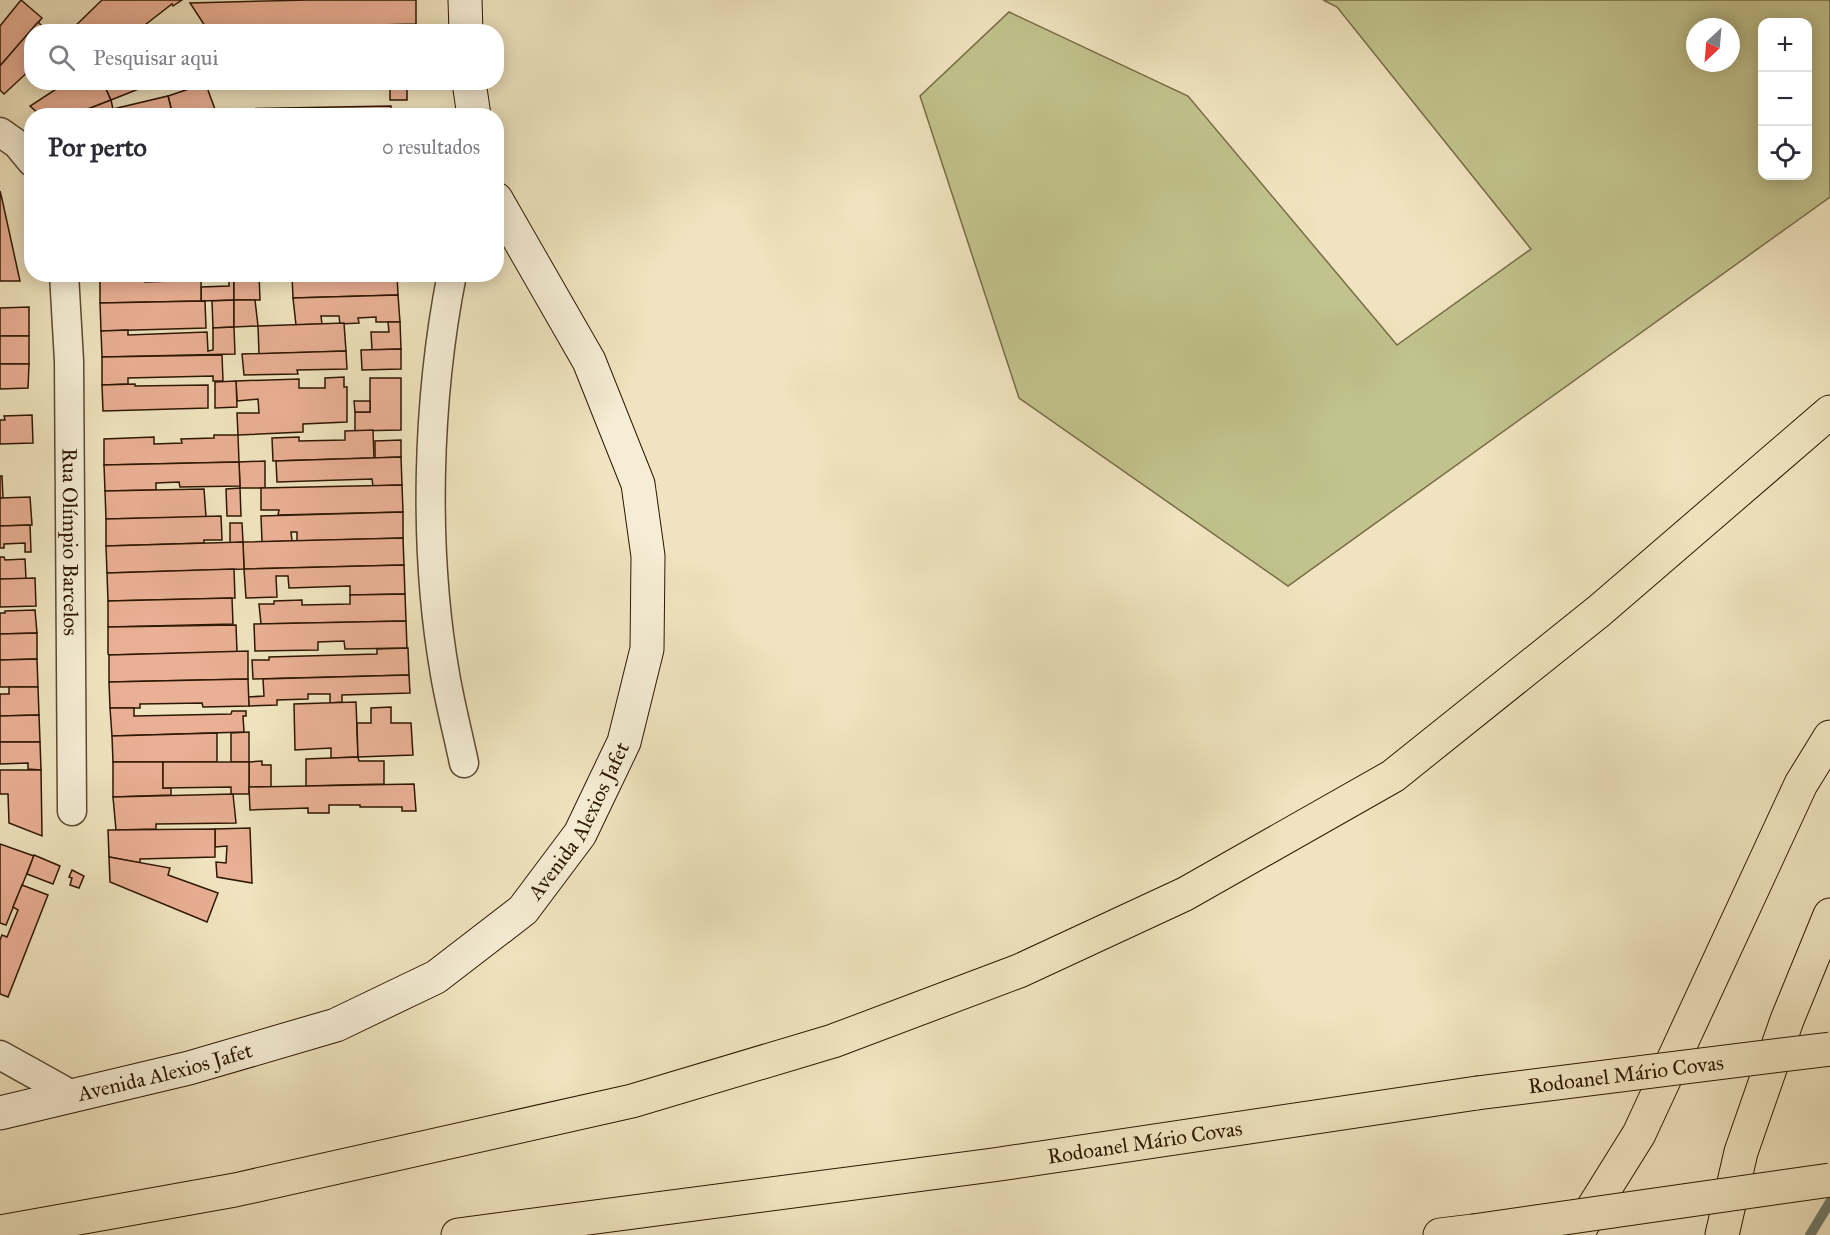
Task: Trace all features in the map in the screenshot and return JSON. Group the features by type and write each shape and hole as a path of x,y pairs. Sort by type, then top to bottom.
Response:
{"highway":[{"path":"0,1232 235,1190 632,1101 833,1041 1019,971 1185,894 1393,776 1599,610 1830,412"},
{"path":"1576,1235 1639,1134 1801,784 1830,737"},
{"path":"1722,1235 1741,1152 1786,1020 1830,915"},
{"name":"Rodoanel Mário Covas","path":"458,1235 993,1165 1477,1093 1830,1049"},
{"path":"1440,1235 1830,1180"}],"main road":[{"path":"465,0 466,24"},
{"path":"470,90 473,108"},
{"name":"Avenida Alexios Jafet","path":"0,1113 189,1068 336,1025 436,977 523,910 580,834 624,742 647,650 648,556 638,484 589,361 504,213"}],"street":[{"path":"0,132 17,144 24,152"},
{"name":"Rua Olímpio Barcelos","path":"64,282 69,361 72,811"},
{"path":"451,282 438,368 432,455 433,578 445,674 464,763"},
{"path":"0,1055 72,1095"}],"green space":[{"path":"1323,0 1830,0 1830,197 1288,586 1019,398 920,96 1009,12 1188,96 1397,345 1531,249 1337,7"}],"building":[{"path":"21,0 42,18 37,24 24,24 24,39 0,66 0,26"},
{"path":"102,0 182,0 173,6 172,4 146,24 77,24"},
{"path":"416,0 416,24 204,24 190,3"},
{"path":"24,38 24,75 4,94 0,90 0,66"},
{"path":"55,90 107,90 111,100 90,108 32,108 30,106"},
{"path":"107,90 136,90 111,100"},
{"path":"186,90 208,90 215,108 171,108 168,96"},
{"path":"390,90 407,90 407,100 390,100"},
{"path":"168,96 171,108 117,108"},
{"path":"111,100 113,108 90,108"},
{"path":"391,106 391,108 284,108"},
{"path":"0,191 2,199 20,281 0,281"},
{"path":"100,282 201,282 201,301 100,303"},
{"path":"229,282 234,282 234,300 201,301 201,287 229,286"},
{"path":"234,282 259,282 260,300 234,300"},
{"path":"292,282 397,282 398,295 293,298"},
{"path":"398,295 400,322 376,322 376,317 358,318 359,323 340,324 339,316 321,316 322,324 296,325 293,298"},
{"path":"234,300 234,327 213,328 212,301"},
{"path":"234,300 255,300 258,326 234,327"},
{"path":"205,301 206,328 101,331 100,303"},
{"path":"29,307 29,336 0,336 0,308"},
{"path":"388,322 400,322 401,349 372,350 371,332 389,332"},
{"path":"344,323 346,351 259,354 258,326"},
{"path":"234,327 235,354 102,357 101,331 128,330 128,335 207,332 208,351 213,350 213,328"},
{"path":"0,336 29,336 29,364 0,364"},
{"path":"401,349 401,369 362,370 361,350"},
{"path":"346,351 347,369 297,370 298,374 244,375 242,354"},
{"path":"222,355 223,381 213,381 213,376 128,378 128,384 102,385 102,357"},
{"path":"0,364 29,364 28,388 0,389"},
{"path":"344,377 344,387 347,387 347,422 303,424 303,432 238,435 237,413 259,413 258,399 237,401 236,381 299,379 299,388 325,388 325,378"},
{"path":"370,378 401,378 401,430 355,431 355,412 370,412"},
{"path":"236,381 237,407 215,408 215,382"},
{"path":"135,384 135,386 208,385 208,408 103,411 102,385"},
{"path":"354,401 370,401 370,412 355,412"},
{"path":"32,415 33,443 0,444 0,420 5,420 4,416"},
{"path":"373,430 374,458 273,461 272,438 299,437 299,441 345,440 345,431"},
{"path":"214,435 238,435 239,462 104,465 104,439 154,437 154,444 182,443 181,439 214,438"},
{"path":"401,440 401,457 375,458 375,441"},
{"path":"401,457 402,485 373,486 372,479 277,482 276,461"},
{"path":"265,461 265,488 240,488 239,462"},
{"path":"239,462 240,486 180,487 179,482 156,483 156,490 105,491 104,465"},
{"path":"0,476 2,476 3,498 0,498"},
{"path":"402,485 403,512 278,515 279,510 261,510 261,488"},
{"path":"240,488 241,516 227,516 226,489"},
{"path":"204,489 206,517 106,519 105,491"},
{"path":"30,497 32,525 0,526 0,498"},
{"path":"403,512 403,538 297,541 297,532 291,532 292,541 262,542 261,516"},
{"path":"221,516 222,540 204,540 204,543 106,546 106,519"},
{"path":"230,523 242,523 243,542 230,543"},
{"path":"30,525 31,552 25,552 25,543 4,544 4,548 0,548 0,526"},
{"path":"403,538 404,565 244,569 243,542"},
{"path":"243,542 244,569 107,573 106,546"},
{"path":"0,557 4,557 5,560 25,559 26,579 0,579"},
{"path":"404,565 405,594 350,595 350,586 289,588 288,576 276,576 277,597 246,598 244,569"},
{"path":"234,569 235,598 108,601 107,573"},
{"path":"35,578 36,606 0,607 0,579"},
{"path":"405,594 406,621 261,624 259,604 302,600 302,605 350,604 350,595"},
{"path":"232,598 233,624 108,627 108,601"},
{"path":"35,610 37,633 0,634 0,613"},
{"path":"406,621 407,648 345,649 344,641 318,642 318,650 255,651 254,624"},
{"path":"236,625 237,652 108,654 108,627"},
{"path":"37,633 37,659 0,660 0,634"},
{"path":"408,648 409,675 253,679 252,660 269,660 269,657 377,654 377,649"},
{"path":"248,651 248,679 109,682 109,655"},
{"path":"37,659 38,687 0,687 0,660"},
{"path":"409,675 410,693 342,695 342,702 330,703 330,694 308,694 308,699 277,700 277,705 249,706 248,697 264,696 263,679"},
{"path":"248,679 249,706 203,707 202,703 140,704 140,708 110,708 109,682"},
{"path":"9,687 38,687 39,715 0,716 0,694 9,694"},
{"path":"356,702 358,757 331,758 331,748 295,750 294,704"},
{"path":"391,707 391,723 411,723 413,755 358,757 357,723 371,723 371,708"},
{"path":"110,708 134,708 134,716 231,714 232,711 246,711 246,716 243,716 244,732 112,736"},
{"path":"39,715 40,742 0,742 0,716"},
{"path":"249,732 249,762 231,762 231,733"},
{"path":"217,733 217,762 113,762 112,736"},
{"path":"0,742 40,742 41,770 28,769 28,763 0,764"},
{"path":"358,757 359,761 384,761 384,784 306,786 306,759"},
{"path":"262,761 262,765 271,765 271,787 249,787 249,762"},
{"path":"113,762 163,762 163,788 171,788 171,795 113,797"},
{"path":"163,762 249,762 249,794 231,794 231,787 163,788"},
{"path":"0,770 41,770 42,836 9,823 8,794 0,794"},
{"path":"414,784 416,811 402,811 402,807 360,807 360,805 329,805 329,813 308,813 308,808 250,810 249,787"},
{"path":"233,794 236,823 156,824 156,829 116,830 113,797"},
{"path":"250,828 252,883 217,877 216,862 226,863 227,846 215,847 215,829"},
{"path":"215,829 215,857 140,859 140,863 109,857 108,830"},
{"path":"0,844 34,856 6,925 0,923"},
{"path":"34,855 60,866 53,884 27,874"},
{"path":"109,857 170,868 168,875 218,893 207,922 110,882"},
{"path":"72,870 84,876 79,888 70,885 72,878 69,877"},
{"path":"22,885 48,895 8,997 0,994 0,940 2,935 7,937 18,910 13,907"}],"waterway":[{"path":"1810,1235 1830,1202"}]}
